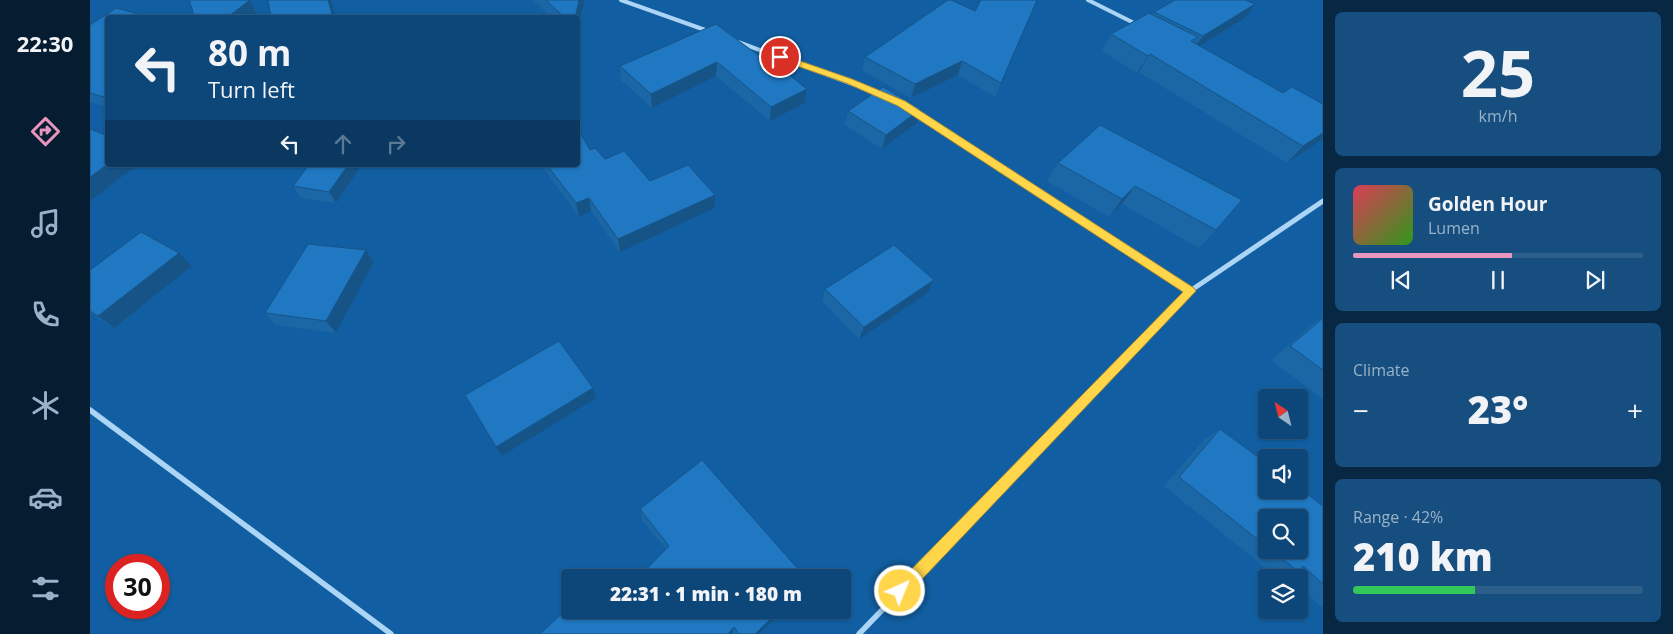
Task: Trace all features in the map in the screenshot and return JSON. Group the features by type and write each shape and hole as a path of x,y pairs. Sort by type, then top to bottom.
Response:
{"street":[{"path":"621,0 710,32"},
{"path":"1088,0 1141,27"},
{"path":"728,38 884,96"},
{"path":"910,109 1190,291"},
{"path":"859,634 1190,291 1323,201"},
{"path":"90,410 391,634"}],"building":[{"path":"189,0 249,1 230,15 194,15"},
{"path":"268,0 328,0 332,15 270,15"},
{"path":"546,0 579,0 576,15 562,15"},
{"path":"948,0 975,11 981,0 1037,0 1001,83 962,61 915,84 865,57"},
{"path":"1175,0 1245,0 1255,4 1203,36 1154,12"},
{"path":"116,8 142,15 105,15"},
{"path":"1149,13 1198,37 1191,41 1283,93 1292,87 1323,104 1323,133 1303,146 1150,54 1148,56 1111,34"},
{"path":"105,15 105,97 90,93 90,25"},
{"path":"716,24 758,55 762,53 807,89 771,107 717,62 651,94 620,66"},
{"path":"883,87 921,109 886,135 848,111"},
{"path":"1100,125 1242,200 1216,230 1135,186 1122,199 1058,163"},
{"path":"90,129 105,135 105,166 90,177"},
{"path":"580,132 590,150 595,148 605,159 624,151 650,181 688,165 715,195 618,239 589,198 576,203 549,167 580,167"},
{"path":"307,167 347,167 329,192 293,186"},
{"path":"141,232 179,253 98,316 90,311 90,270"},
{"path":"308,244 366,250 326,321 265,313"},
{"path":"894,245 934,280 864,327 825,289"},
{"path":"1323,318 1323,370 1290,346"},
{"path":"559,341 593,388 496,447 465,395"},
{"path":"1220,429 1258,457 1258,499 1308,499 1308,495 1323,506 1323,584 1308,569 1303,566 1301,569 1295,569 1282,559 1308,559 1308,509 1258,509 1258,540 1179,477"},
{"path":"702,460 798,569 647,569 669,546 640,509"},
{"path":"561,614 561,619 771,619 755,634 739,634 734,627 728,634 540,634"}],"route":[{"path":"780,57 849,81 901,104 1190,291 900,591"}]}
